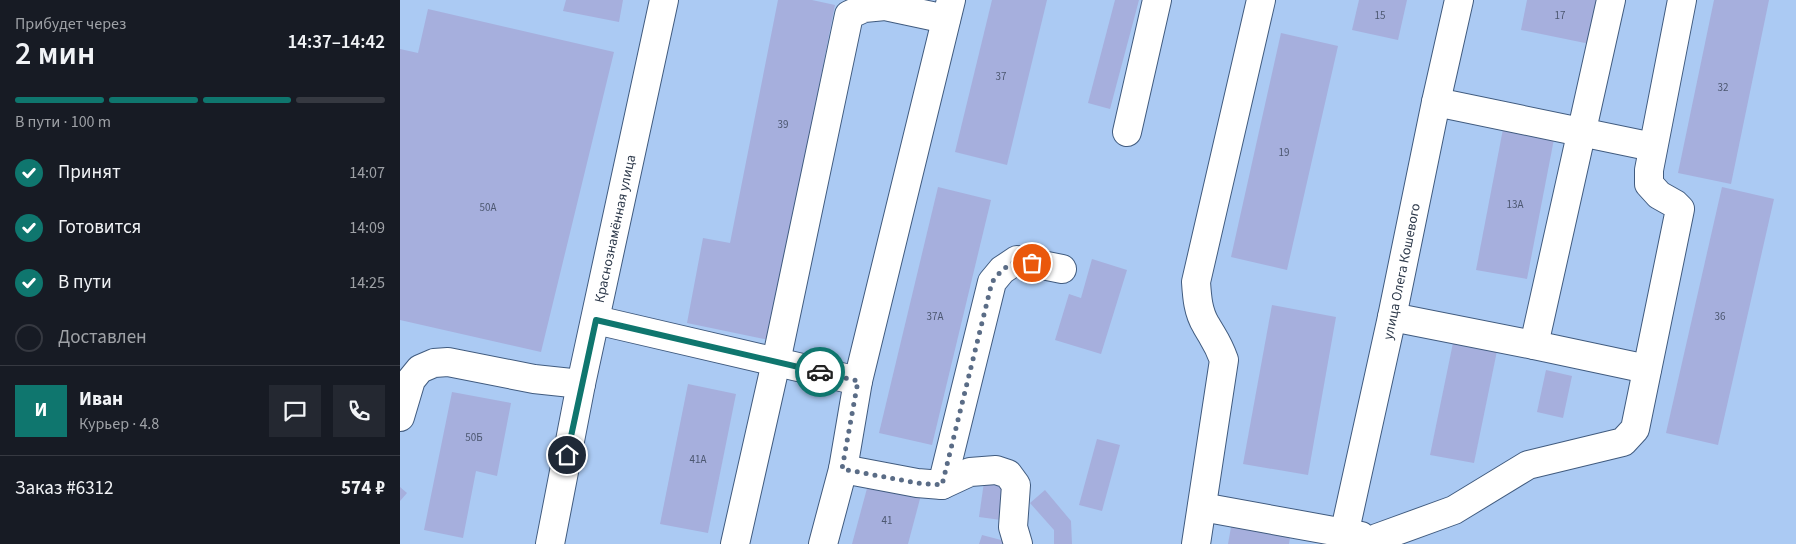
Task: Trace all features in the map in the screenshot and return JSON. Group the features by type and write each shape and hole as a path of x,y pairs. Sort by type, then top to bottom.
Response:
{"main road":[{"name":"Краснознамённая улица","path":"550,544 581,384 664,0"},
{"path":"1127,132 1158,0"},
{"path":"1196,544 1224,360 1218,343 1205,323 1197,302 1196,282 1261,0"},
{"name":"улица Олега Кошевого","path":"1343,538 1459,0"},
{"path":"1534,346 1611,0"},
{"path":"1202,507 1343,538 1388,541 1454,510 1528,465 1623,442 1635,430 1680,209 1675,204 1659,196 1649,184 1649,170 1682,0"},
{"path":"736,544 849,15 864,8 885,6 949,9 858,381 842,469 823,544"},
{"path":"1436,102 1653,147"},
{"path":"942,485 992,282 1002,270 1017,260 1062,269"},
{"path":"1392,317 1647,370"},
{"path":"596,320 858,381"},
{"path":"400,417 411,380 420,369 434,362 448,362 534,379 581,384"},
{"path":"842,469 917,483 942,485 970,472 996,470 1008,474 1016,485 1013,527 1018,544"}],"building":[{"path":"566,0 623,0 619,22 563,11"},
{"path":"778,0 812,0 835,5 769,340 687,323 703,238 730,243"},
{"path":"992,0 1047,0 1007,165 955,152"},
{"path":"1115,0 1139,0 1110,109 1088,103"},
{"path":"1359,0 1407,0 1398,40 1352,30"},
{"path":"1527,0 1599,0 1590,44 1521,30"},
{"path":"1714,0 1769,0 1731,184 1678,173"},
{"path":"428,9 614,52 541,352 400,320 400,49 418,53"},
{"path":"1281,33 1338,46 1287,270 1231,257"},
{"path":"1503,129 1554,139 1527,279 1476,270"},
{"path":"938,187 991,200 932,445 879,433"},
{"path":"1722,187 1774,199 1718,445 1666,433"},
{"path":"1092,259 1127,270 1101,354 1055,340 1069,294 1081,298"},
{"path":"1272,305 1336,317 1308,475 1243,464"},
{"path":"1454,338 1498,346 1474,463 1430,455"},
{"path":"1546,370 1572,376 1563,418 1537,412"},
{"path":"688,384 736,394 708,533 660,524"},
{"path":"452,392 511,403 497,476 476,471 463,538 424,530"},
{"path":"1097,439 1120,445 1102,511 1079,505"},
{"path":"869,481 921,495 908,544 852,544"},
{"path":"984,482 1006,485 1001,520 979,517"},
{"path":"400,487 407,493 400,501"},
{"path":"1045,490 1071,521 1072,544 1054,544 1054,530 1030,503"},
{"path":"1233,516 1292,526 1289,544 1228,544"},
{"path":"982,535 1005,541 1004,544 979,544"}],"way so far":[{"path":"820,372 858,381 842,469 917,483 942,485 992,282 1002,270 1017,260 1032,263"}],"route":[{"path":"567,455 596,320 820,372"}]}
